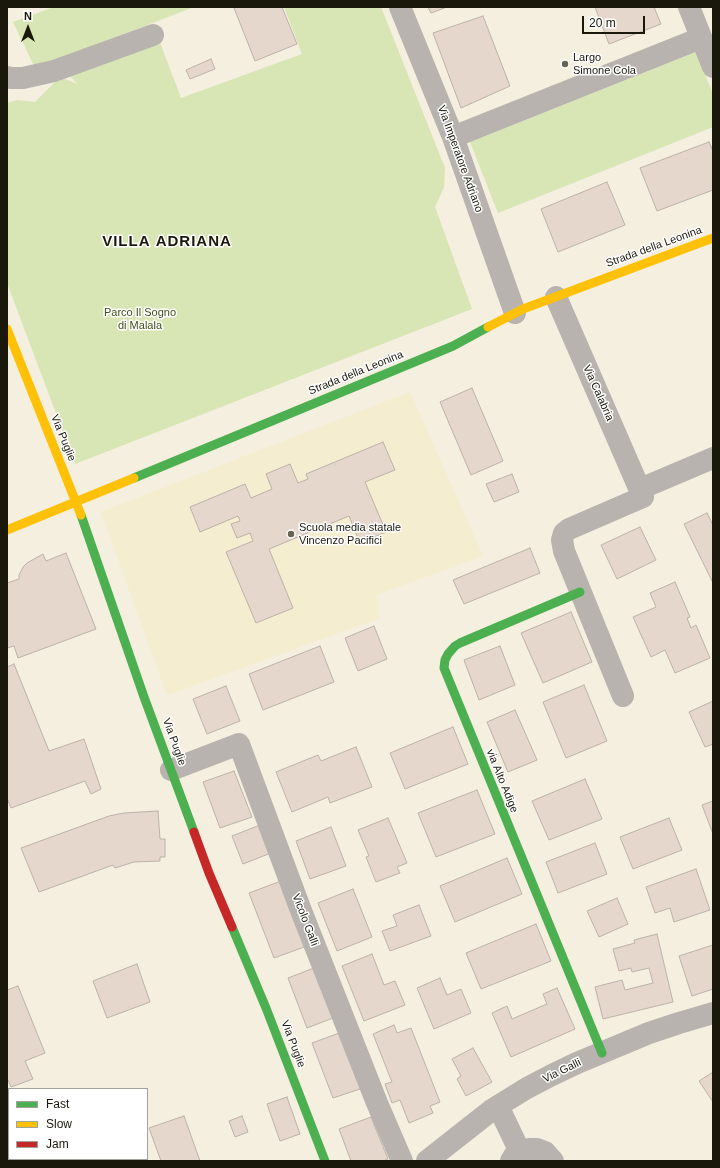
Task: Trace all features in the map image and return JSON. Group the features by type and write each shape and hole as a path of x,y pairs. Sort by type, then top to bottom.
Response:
{"street":[{"name":"Via Imperatore Adriano","path":"400,7 453,138 515,313"},
{"path":"689,7 713,67"},
{"path":"7,77 23,78 54,71 153,35"},
{"path":"453,138 701,38"},
{"name":"Strada della Leonina","path":"7,530 453,346 515,313 556,296 713,238"},
{"name":"Via Calabria","path":"556,296 642,493"},
{"name":"Via Puglie","path":"7,330 76,502 209,873 266,1008 325,1161"},
{"path":"623,696 563,548 562,540 564,533 572,527 713,458"},
{"name":"via Alto Adige","path":"580,592 460,643 455,646 444,660 444,668 602,1053"},
{"name":"Vicolo Galli","path":"171,770 239,744 303,915 377,1103 402,1161"},
{"name":"Via Galli","path":"427,1161 498,1106 552,1075 649,1033 679,1022 713,1013"},
{"path":"498,1106 515,1156 528,1149 537,1149 545,1152 553,1161"}],"shaded area":[{"name":"Scuola media statale Vincenzo Pacifici","path":"410,392 483,556 376,595 380,618 167,695 101,512"}],"green space":[{"path":"54,7 194,7 35,68 13,22"},
{"name":"Parco Il Sogno di Malala","path":"284,7 381,7 445,168 444,187 435,207 472,309 75,464 7,283 7,103 17,100 35,102 60,77 78,84 65,72 159,40 181,98 302,54"},
{"path":"696,52 713,94 713,127 498,213 470,142"}],"building":[{"path":"282,7 297,44 255,61 234,8"},
{"path":"428,7 447,7 431,13"},
{"path":"595,7 654,7 661,24 609,44"},
{"path":"483,16 510,86 461,108 433,33"},
{"path":"211,59 215,69 190,79 186,70"},
{"path":"709,142 713,151 713,190 657,211 640,168"},
{"path":"607,182 625,225 558,252 541,209"},
{"path":"472,388 503,461 471,475 440,402"},
{"path":"383,442 395,470 365,482 386,532 360,543 349,516 269,549 293,608 256,623 226,552 253,541 250,533 237,538 231,524 240,521 238,516 200,532 190,507 245,484 251,498 272,489 266,474 290,464 298,483 308,479 306,474"},
{"path":"512,474 519,492 494,502 486,484"},
{"path":"707,513 713,525 713,583 684,524"},
{"path":"640,527 656,560 617,579 601,545"},
{"path":"530,548 540,573 464,604 453,580"},
{"path":"66,553 96,629 18,658 14,646 7,648 7,583 19,579 19,575 23,567 43,554 46,561"},
{"path":"675,582 690,617 687,618 691,628 696,625 710,658 675,673 665,650 651,657 633,617 656,607 650,593"},
{"path":"571,612 592,662 543,683 521,633"},
{"path":"374,626 387,659 358,671 345,638"},
{"path":"320,646 334,682 263,710 249,674"},
{"path":"500,646 515,685 479,700 464,660"},
{"path":"14,664 49,751 84,739 101,789 91,794 85,781 11,808 7,798 7,667"},
{"path":"584,685 607,741 566,758 543,702"},
{"path":"226,686 240,721 207,734 193,699"},
{"path":"713,701 713,744 705,747 689,712"},
{"path":"515,710 537,760 508,772 487,722"},
{"path":"453,727 468,764 405,789 390,753"},
{"path":"356,747 372,787 330,803 328,797 292,812 276,772 318,755 321,761"},
{"path":"234,771 252,817 220,828 203,782"},
{"path":"585,779 602,819 549,840 532,801"},
{"path":"477,790 495,834 436,857 418,813"},
{"path":"713,801 713,834 702,805"},
{"path":"158,811 160,839 165,839 165,857 160,857 160,861 134,862 115,868 113,865 39,892 21,848 109,816 124,813"},
{"path":"388,818 407,863 397,867 400,873 376,882 366,857 369,856 358,830"},
{"path":"669,818 682,850 633,869 620,837"},
{"path":"260,825 271,853 243,864 232,836"},
{"path":"331,827 346,866 310,879 296,841"},
{"path":"595,843 607,874 558,893 546,862"},
{"path":"507,858 522,894 455,922 440,886"},
{"path":"696,869 710,910 674,922 670,908 655,913 646,887"},
{"path":"281,881 307,946 274,958 249,893"},
{"path":"353,889 372,937 337,951 318,903"},
{"path":"617,898 628,924 599,937 587,911"},
{"path":"419,905 431,936 390,951 382,931 397,926 393,915"},
{"path":"536,924 551,961 481,989 466,953"},
{"path":"657,934 673,1002 603,1019 595,987 622,980 625,990 653,983 649,968 632,972 631,968 619,971 613,949 635,943 634,940"},
{"path":"713,945 713,989 692,996 679,956"},
{"path":"372,954 384,985 395,981 405,1005 364,1021 342,966"},
{"path":"137,964 150,1002 107,1018 93,981"},
{"path":"314,968 333,1018 307,1028 288,978"},
{"path":"440,978 447,995 461,989 471,1013 434,1029 417,988"},
{"path":"18,986 45,1053 25,1061 33,1079 11,1087 7,1078 7,990"},
{"path":"557,988 575,1029 511,1057 492,1013 507,1006 512,1019 547,1004 543,994"},
{"path":"394,1025 397,1033 411,1028 440,1102 430,1106 433,1113 409,1123 400,1100 392,1103 385,1084 392,1082 373,1034"},
{"path":"342,1032 363,1088 333,1098 312,1043"},
{"path":"473,1048 492,1082 466,1096 457,1079 461,1076 452,1059"},
{"path":"713,1072 713,1102 699,1081"},
{"path":"287,1097 300,1134 280,1141 267,1104"},
{"path":"184,1116 200,1161 161,1161 149,1128"},
{"path":"242,1116 248,1132 235,1137 229,1121"},
{"path":"371,1117 388,1159 383,1161 351,1161 339,1129"}],"traffic: fast":[{"path":"134,478 453,346 488,327"},
{"path":"81,515 144,697 194,832"},
{"path":"580,592 460,643 448,654 445,660 444,668 602,1053"},
{"path":"232,927 266,1008 325,1161"}],"traffic: slow":[{"path":"488,327 523,309 713,238"},
{"path":"7,329 81,515"},
{"path":"7,530 134,478"}],"traffic: jam":[{"path":"194,832 209,873 232,927"}],"place":[{"name":"Largo Simone Cola","path":"565,64"},
{"name":"Scuola media statale Vincenzo Pacifici","path":"291,534"}],"district":[{"name":"VILLA ADRIANA","path":"167,242"}]}
